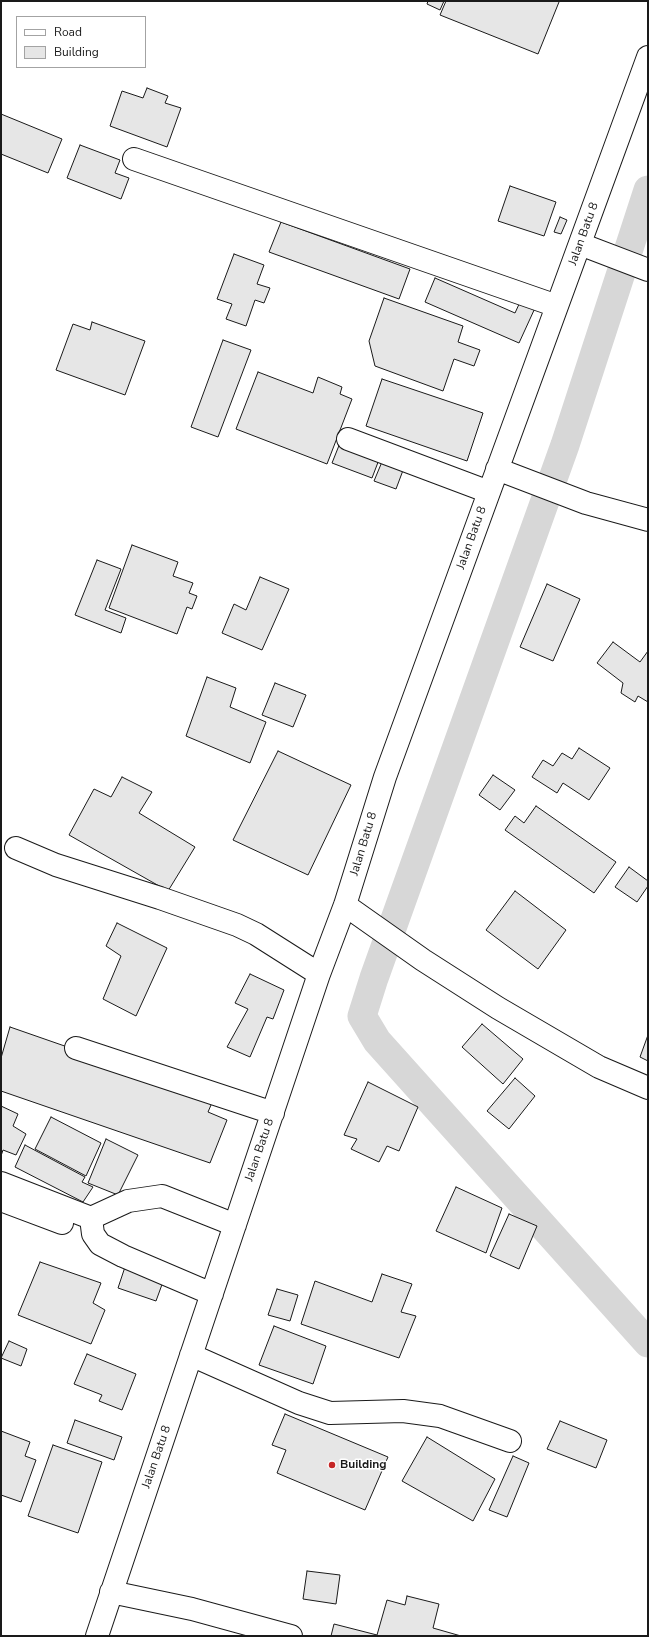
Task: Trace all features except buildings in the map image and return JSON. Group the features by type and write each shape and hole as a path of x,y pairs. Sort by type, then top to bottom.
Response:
{"street":[{"name":"Jalan Batu 8","path":"97,1636 319,974 345,905 385,777 648,57"},
{"path":"134,159 557,306"},
{"path":"580,244 648,270"},
{"path":"348,439 489,492"},
{"path":"497,469 586,503 648,520"},
{"path":"16,848 56,865 160,898 237,925 256,934 319,974"},
{"path":"345,905 423,960 498,1008 599,1068 648,1088"},
{"path":"76,1048 273,1113"},
{"path":"1,1183 92,1226 100,1244 123,1256 212,1294"},
{"path":"1,1200 92,1226 128,1202 162,1196 235,1224"},
{"path":"191,1355 299,1403 330,1413 403,1411 440,1416 510,1440"},
{"path":"111,1592 192,1609 291,1636"}],"waterway":[{"path":"648,190 565,445 374,978 362,1016 377,1041 648,1343"}],"place":[{"name":"Building","path":"332,1465"}]}
